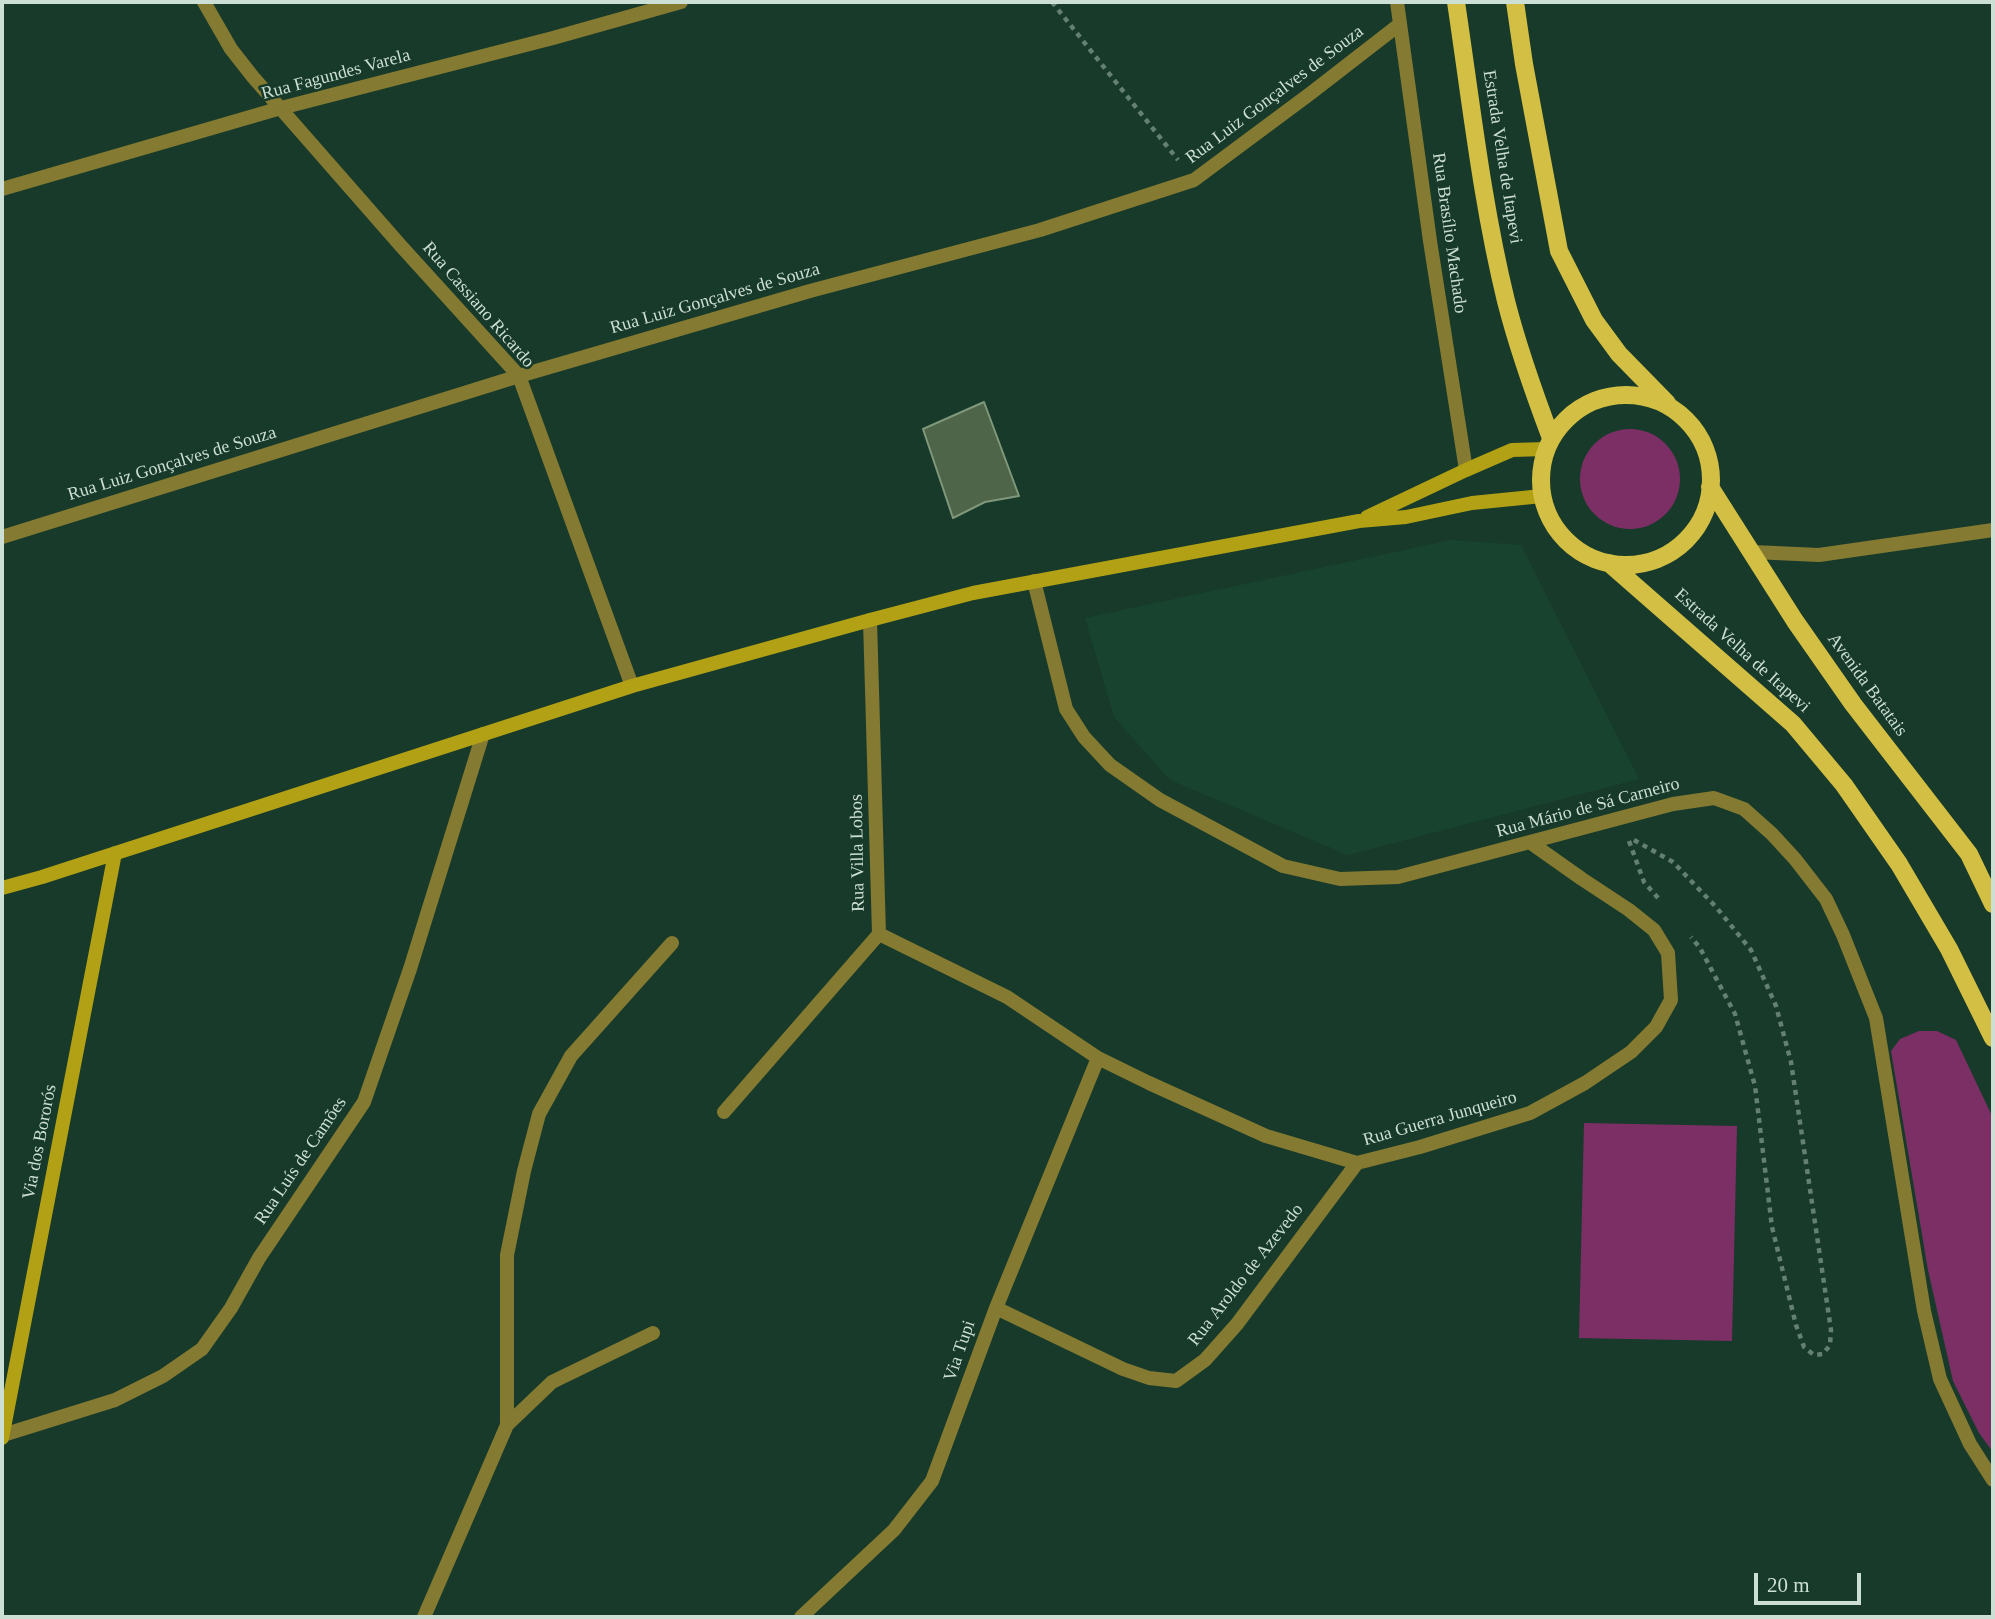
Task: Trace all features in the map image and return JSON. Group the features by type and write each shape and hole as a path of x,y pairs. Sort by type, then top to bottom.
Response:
{"main road":[{"name":"Estrada Velha de Itapevi","path":"1456,2 1486,205 1506,300 1548,444"},
{"name":"Estrada Velha de Itapevi","path":"1515,2 1559,251 1594,320 1619,354 1671,407"},
{"path":"1632,395 1671,407 1689,422 1702,441 1710,464 1710,487 1706,509 1700,520 1678,546 1658,558 1636,564 1609,563 1585,555 1565,540 1550,520 1542,496 1540,472 1548,444 1567,418 1587,404 1611,396 1632,395"},
{"path":"1359,521 1512,450 1548,444"},
{"name":"Avenida Batatais","path":"1710,487 1795,621 1853,704 1969,854 1993,904"},
{"path":"2,888 632,686 973,593 1359,521 1406,517 1472,503 1542,496"},
{"name":"Estrada Velha de Itapevi","path":"1609,563 1793,724 1844,785 1899,864 1949,949 1993,1038"},
{"name":"Via dos Bororós","path":"2,1436 115,853"}],"street":[{"name":"Rua Cassiano Ricardo","path":"204,2 231,49 401,247 519,376 632,686"},
{"name":"Rua Fagundes Varela","path":"2,189 281,108 681,2"},
{"name":"Rua Brasílio Machado","path":"1396,2 1466,470"},
{"name":"Rua Luiz Gonçalves de Souza","path":"2,537 519,376 810,291 1040,230 1194,180 1400,24"},
{"path":"1753,552 1819,555 1993,530"},
{"name":"Rua Mário de Sá Carneiro","path":"1034,581 1066,709 1084,737 1110,765 1160,800 1283,866 1339,879 1398,877 1673,804 1714,798 1744,809 1772,834 1826,899 1876,1018 1924,1311 1940,1379 1970,1444 1993,1480"},
{"name":"Rua Villa Lobos","path":"724,1112 879,934 870,620"},
{"name":"Rua Luís de Camões","path":"2,1436 115,1400 163,1376 202,1349 231,1308 259,1258 364,1102 410,969 483,734"},
{"name":"Rua Guerra Junqueiro","path":"879,934 1007,997 1098,1058 1266,1136 1357,1163 1420,1147 1530,1113 1585,1083 1631,1052 1656,1027 1671,1000 1668,953 1654,930 1531,843"},
{"path":"507,1425 507,1255 524,1171 540,1114 571,1056 672,943"},
{"name":"Via Tupi","path":"801,1617 894,1530 932,1481 996,1308 1098,1058"},
{"name":"Rua Aroldo de Azevedo","path":"996,1308 1123,1369 1149,1378 1176,1381 1205,1360 1237,1324 1357,1163"},
{"path":"424,1617 507,1425 552,1382 653,1333"}],"path":[{"path":"1052,2 1194,180"},
{"path":"1660,901 1644,881 1626,836 1674,862 1716,907 1751,950 1776,1006 1791,1062 1831,1329 1830,1345 1823,1354 1814,1355 1804,1347 1796,1325 1772,1227 1755,1086 1735,1014 1700,948 1684,929"}],"shaded area":[{"path":"1630,429 1658,437 1672,451 1680,479 1672,507 1658,521 1630,529 1602,521 1588,507 1580,479 1588,451 1602,437"},
{"path":"1451,540 1521,545 1639,779 1348,855 1170,780 1114,717 1085,618"},
{"path":"1919,1031 1937,1031 1956,1040 1993,1118 1993,1452 1979,1433 1953,1381 1928,1270 1891,1051 1900,1039"},
{"path":"1584,1123 1737,1126 1732,1341 1579,1338"}],"building":[{"path":"984,402 1019,496 985,502 953,518 923,429"}]}
